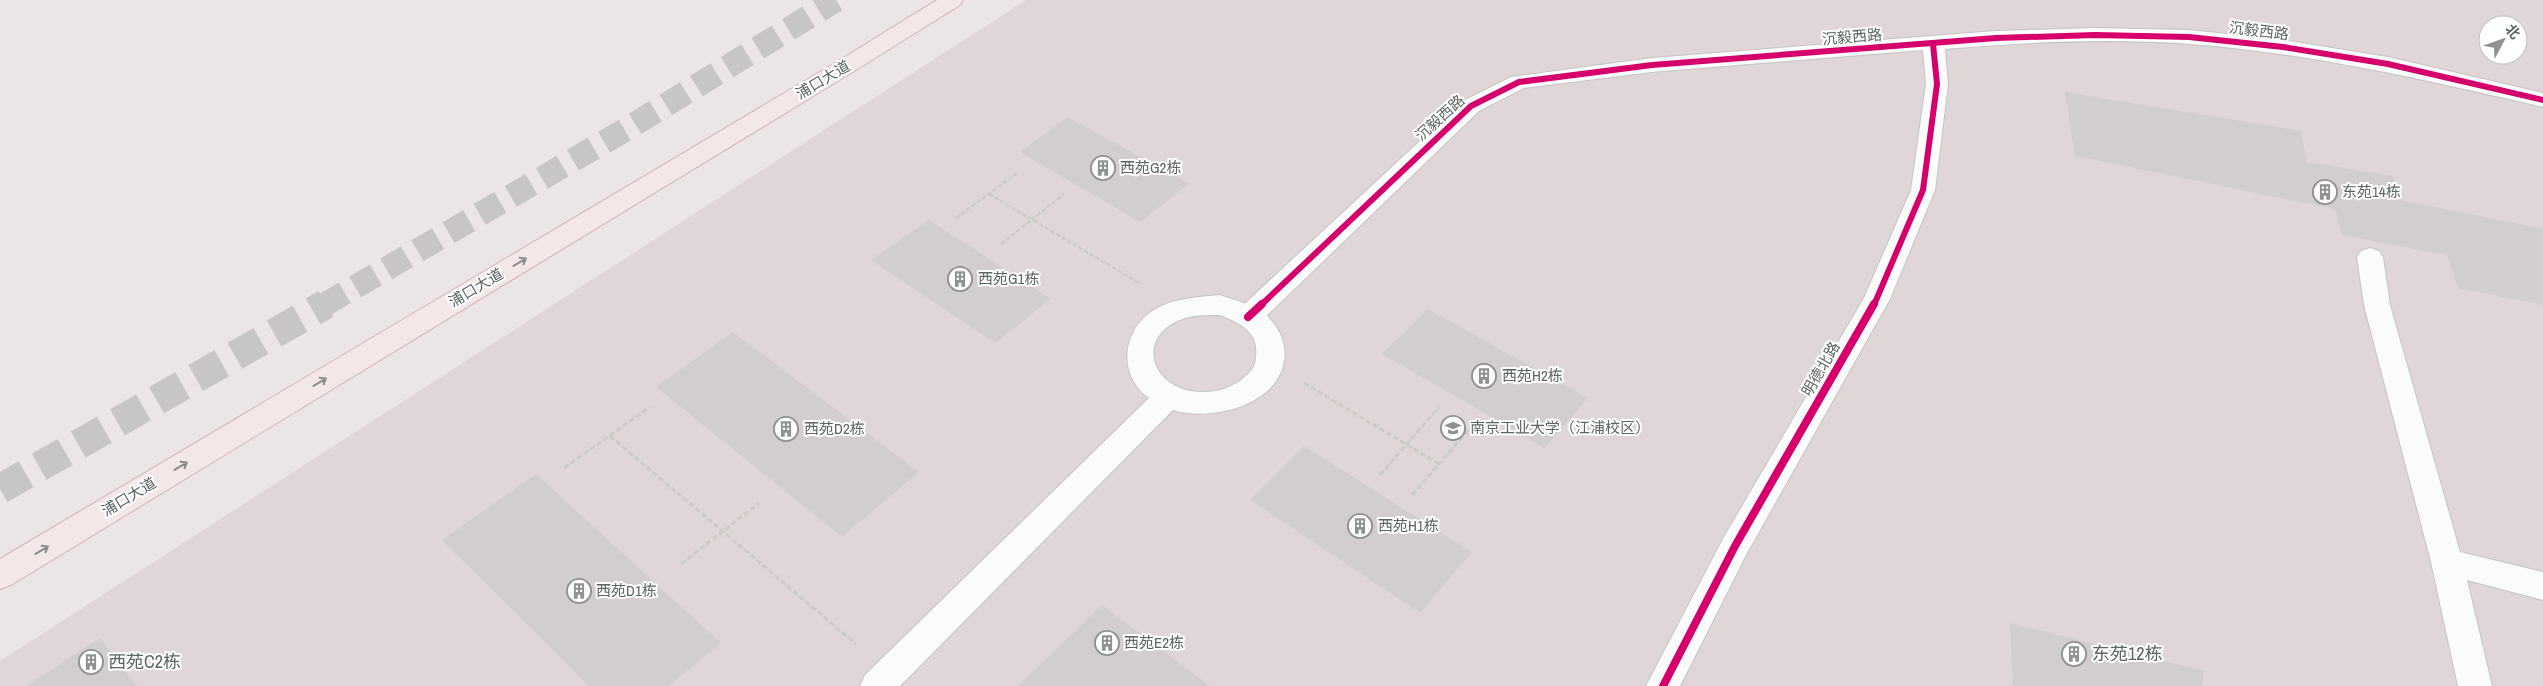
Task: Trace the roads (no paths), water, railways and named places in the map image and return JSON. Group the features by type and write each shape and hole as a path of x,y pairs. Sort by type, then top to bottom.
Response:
{"main road":[{"name":"浦口大道","path":"0,575 843,68 952,0"}],"street":[{"name":"沉毅西路","path":"1248,317 1471,106 1519,82 1652,65 1996,38 2095,35 2189,37 2283,47 2388,64 2543,100"},
{"name":"明德北路","path":"1663,686 1735,546 1877,299 1885,281 1922,190 1937,84 1933,44"},
{"path":"2370,257 2377,305 2448,562 2475,686"},
{"path":"1198,306 1219,306 1240,312 1248,317 1256,322 1267,336 1272,352 1268,369 1257,384 1241,396 1220,403 1198,404 1169,396 1160,391 1147,378 1140,363 1140,347 1147,332 1160,320 1184,309 1198,306"},
{"path":"884,680 1169,396"},
{"path":"2448,562 2543,586"}],"tunnel":[{"path":"324,305 630,127 836,0"},
{"path":"0,489 326,304"}],"place":[{"name":"西苑G2栋","path":"1103,168"},
{"name":"东苑14栋","path":"2325,192"},
{"name":"西苑G1栋","path":"960,279"},
{"name":"西苑H2栋","path":"1484,376"},
{"name":"南京工业大学（江浦校区）","path":"1453,428"},
{"name":"西苑D2栋","path":"786,429"},
{"name":"西苑H1栋","path":"1360,526"},
{"name":"西苑D1栋","path":"579,591"},
{"name":"西苑E2栋","path":"1107,643"},
{"name":"东苑12栋","path":"2074,654"},
{"name":"西苑C2栋","path":"91,662"}]}
